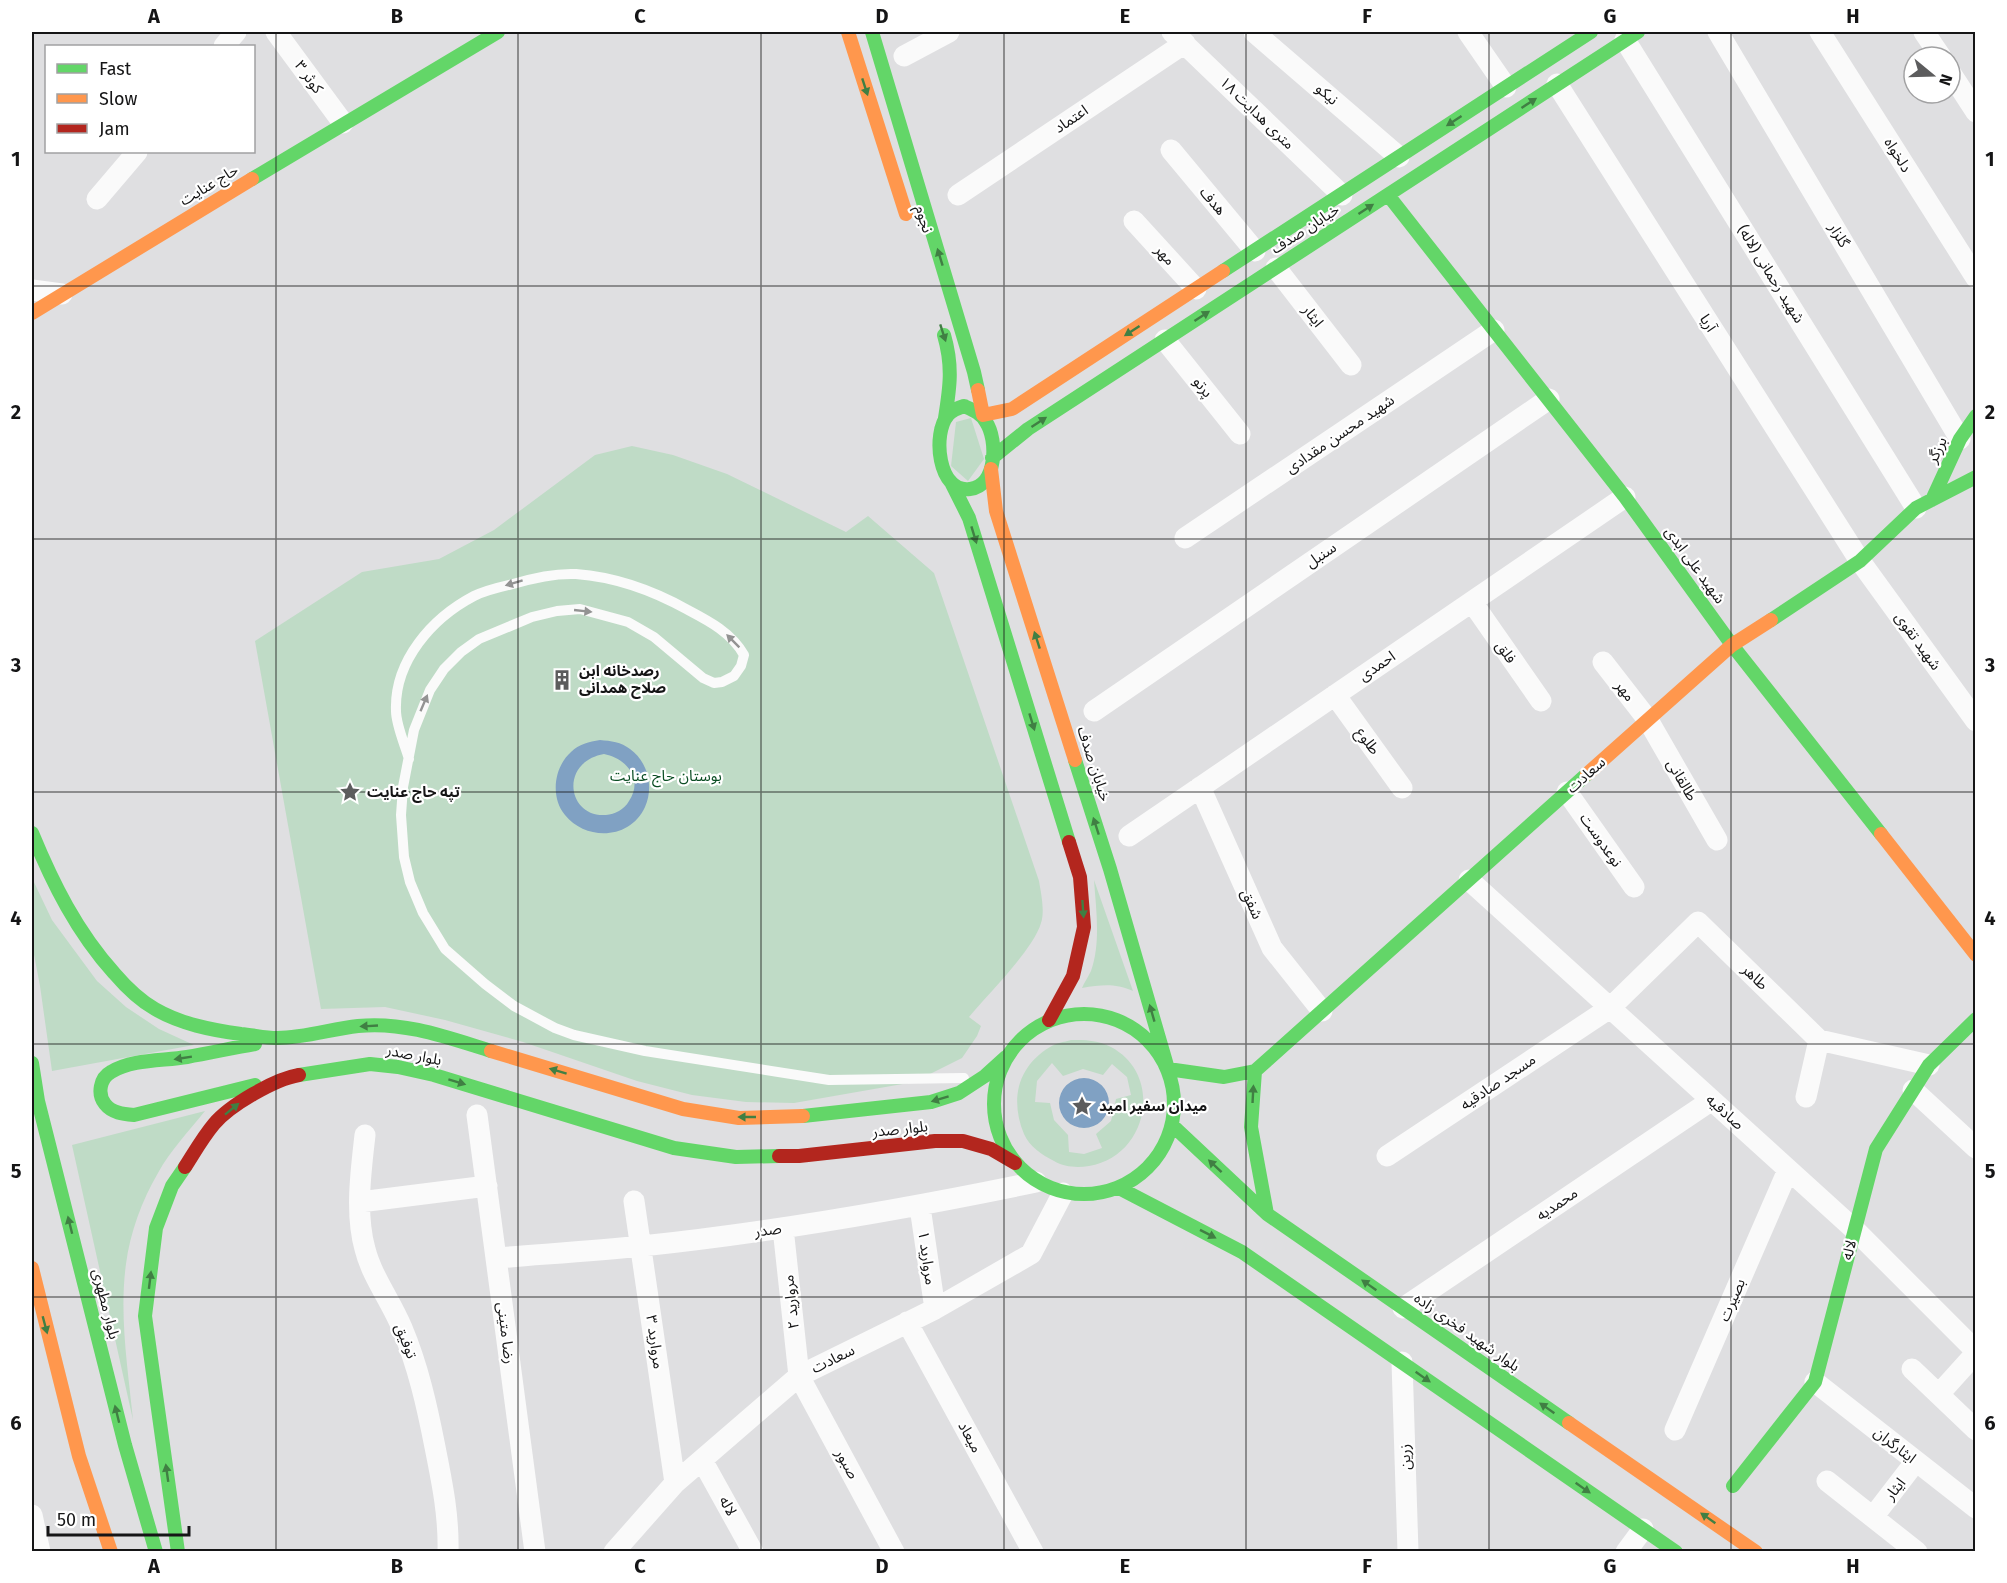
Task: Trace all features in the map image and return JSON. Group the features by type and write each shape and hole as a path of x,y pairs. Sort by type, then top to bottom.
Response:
{"main road":[{"name":"حاج عنایت","path":"32,313 343,123 466,40 498,32"},
{"name":"نجوم","path":"848,32 909,224"},
{"name":"نجوم","path":"872,32 974,372 983,415"},
{"name":"خیابان صدف","path":"983,415 1012,409 1591,32"},
{"name":"خیابان صدف","path":"1168,1069 1110,869 996,511 992,463 1028,429 1631,36"},
{"name":"شهید علی ابدی","path":"1388,195 1625,497 1732,645 1976,955"},
{"path":"941,326 952,363 953,375 939,440 940,459 945,474 969,518 1080,877 1084,927 1073,976 1049,1020"},
{"path":"945,418 949,413 964,406 977,409 988,423 992,436 992,463 984,481 973,489 962,489 951,482"},
{"name":"برزگر","path":"1924,504 1960,439 1976,416"},
{"path":"1924,504 1976,477"},
{"name":"سعادت","path":"1254,1071 1732,645 1860,561 1924,504"},
{"name":"بلوار صدر","path":"32,833 47,873 73,921 97,956 127,987 153,1008 188,1024 229,1033 281,1038 357,1026 405,1027 443,1036 683,1109 739,1118 797,1117 931,1102 959,1093 985,1076 1006,1057"},
{"path":"1077,1013 1105,1015 1131,1026 1153,1045 1168,1069 1175,1097 1172,1125 1161,1152 1143,1173 1119,1188 1091,1195 1063,1193 1036,1182 1015,1163 1000,1139 993,1111 995,1083 1006,1057 1025,1035 1049,1020 1077,1013"},
{"name":"لاله","path":"1733,1486 1815,1382 1876,1149 1929,1065 1976,1019"},
{"path":"281,1038 189,1057 119,1067 108,1073 100,1087 101,1098 117,1114 134,1115 287,1077"},
{"name":"بلوار مطهری","path":"32,1063 38,1101 125,1445 156,1551"},
{"name":"بلوار صدر","path":"178,1551 145,1316 156,1228 172,1186 214,1124 237,1104 287,1077 370,1064 398,1066 674,1148 736,1157 799,1156 963,1141 991,1149 1015,1163"},
{"path":"1168,1069 1224,1077 1254,1071 1251,1127 1267,1214"},
{"name":"بلوار شهید فخری زاده","path":"1172,1125 1267,1214 1756,1551"},
{"path":"1119,1188 1242,1252 1676,1551"},
{"path":"32,1269 34,1295 79,1456 111,1551"}],"street":[{"path":"225,45 236,32"},
{"name":"کوثر ۳","path":"276,32 343,123"},
{"path":"904,56 949,32"},
{"name":"نیکو","path":"1254,32 1399,158"},
{"path":"1468,32 1506,87"},
{"name":"گلزار","path":"1718,32 1960,439"},
{"name":"دلخواه","path":"1820,32 1976,278"},
{"path":"1924,32 1933,45"},
{"name":"شهید رحمانی (لاله)","path":"1631,36 1924,504"},
{"name":"۱۸ متری هدایت","path":"1179,37 1342,195"},
{"name":"اعتماد","path":"958,195 1179,37"},
{"name":"آریا","path":"1557,84 1860,561"},
{"path":"1962,90 1976,112"},
{"name":"هدف","path":"1171,150 1255,251"},
{"path":"97,199 136,153"},
{"name":"مهر","path":"1134,220 1196,289"},
{"name":"ایثار","path":"1276,268 1351,365"},
{"path":"32,290 62,294"},
{"name":"شهید محسن مقدادی","path":"1185,538 1494,330"},
{"name":"پرتو","path":"1165,340 1240,434"},
{"name":"سنبل","path":"1094,711 1549,399"},
{"name":"احمدی","path":"1129,836 1625,497"},
{"name":"شهید تقوی","path":"1860,561 1976,721"},
{"name":"فلق","path":"1472,602 1541,702"},
{"name":"مهر","path":"1603,662 1648,720"},
{"name":"طلوع","path":"1335,695 1402,788"},
{"name":"طالقانی","path":"1648,720 1717,840"},
{"name":"شفق","path":"1200,787 1272,948 1323,1011"},
{"name":"نوعدوست","path":"1567,792 1634,887"},
{"name":"صادقیه","path":"1468,880 1855,1230 1976,1352"},
{"name":"طاهر","path":"1610,1008 1698,922 1820,1040"},
{"name":"مسجد صادقیه","path":"1387,1156 1610,1008"},
{"path":"1806,1097 1820,1040 1929,1065"},
{"path":"1913,1090 1976,1148"},
{"name":"محمدیه","path":"1403,1308 1712,1100"},
{"name":"رضا متینی","path":"477,1115 534,1551"},
{"name":"توفیق","path":"365,1134 360,1202 364,1248 401,1326 425,1399 447,1511 448,1551"},
{"name":"بصیرت","path":"1675,1430 1788,1170"},
{"name":"صدر","path":"497,1258 641,1246 783,1228 920,1206 1036,1182"},
{"path":"360,1202 487,1186"},
{"name":"سعادت","path":"618,1550 675,1483 799,1376 935,1309 1031,1254 1063,1193"},
{"name":"مروارید ۳","path":"634,1202 675,1483"},
{"name":"مروارید ۱","path":"920,1206 935,1309"},
{"name":"مروارید ۲","path":"783,1228 799,1376"},
{"name":"میعاد","path":"907,1322 1033,1551"},
{"path":"1939,1394 1976,1352"},
{"name":"زرین","path":"1402,1362 1408,1551"},
{"path":"1912,1369 1976,1430"},
{"name":"صبور","path":"799,1376 894,1551"},
{"name":"ایثارگران","path":"1815,1382 1976,1508"},
{"name":"لاله","path":"702,1460 753,1551"},
{"name":"ایثار","path":"1873,1517 1916,1461"},
{"path":"1827,1481 1917,1551"},
{"path":"32,1515 40,1551"},
{"path":"1626,1551 1643,1529"}],"lane":[{"path":"409,759 396,712 400,676 411,654 430,629 475,596 532,578 576,574 627,584 669,600 714,624 738,644 744,655 741,666 734,676 714,683 703,678 654,637 627,622 580,609 532,616 479,639 461,652 444,669 430,690 414,730 409,759 403,787 401,815 404,857 410,882 423,913 445,949 514,1006 534,1018 574,1035 624,1046 829,1080 898,1078 953,1080 985,1076"}],"green space":[{"path":"971,418 984,459 968,481 951,466 956,422"},
{"name":"بوستان حاج عنایت","path":"632,446 673,455 727,474 846,532 868,516 934,573 1039,881 1043,913 1041,923 1029,946 969,1017 981,1026 962,1058 914,1082 794,1103 746,1102 692,1095 637,1081 523,1042 445,1020 385,1007 321,1009 255,641 362,572 439,559 494,530 595,455"},
{"path":"32,878 52,920 97,981 126,1007 159,1029 194,1045 52,1071 32,944"},
{"path":"1094,880 1133,991 1108,985 1082,988 1091,971 1096,949"},
{"path":"1071,1040 1091,1041 1111,1047 1128,1060 1138,1077 1143,1095 1142,1114 1136,1132 1124,1148 1109,1159 1089,1166 1062,1165 1036,1150 1024,1134 1018,1109 1019,1085 1030,1064 1050,1047","holes":["1052,1063 1063,1076 1083,1069 1103,1075 1112,1064 1127,1077 1131,1095 1116,1099 1111,1121 1096,1134 1102,1148 1084,1154 1069,1152 1068,1135 1054,1120 1050,1103 1035,1102 1037,1081"]},
{"path":"205,1111 158,1173 142,1205 130,1240 123,1303 133,1420 72,1145"}],"water":[{"path":"600,740 616,742 636,754 645,768 649,783 648,799 638,818 619,831 607,833 596,833 574,823 560,808 556,791 558,774 565,758 577,747","holes":["604,754 626,765 630,771 635,785 633,793 625,807 619,811 606,815 593,814 583,808 576,799 575,778 580,767 590,759"]},
{"path":"1084,1078 1102,1085 1109,1103 1102,1121 1084,1128 1066,1121 1059,1103 1066,1085"}],"traffic: fast":[{"path":"252,179 498,32"},
{"path":"872,32 978,390"},
{"path":"1223,271 1591,32"},
{"path":"992,458 1028,429 1638,32"},
{"path":"1388,195 1625,497 1732,645 1881,834"},
{"path":"944,335 949,357 950,377 945,418"},
{"path":"964,406 984,419 990,430 993,450 993,461 986,480 970,489 959,488 951,482 945,473 939,448 940,435 948,415 953,410 964,406"},
{"path":"1932,500 1960,439 1976,416"},
{"path":"1771,620 1860,561 1916,508 1976,477"},
{"path":"951,482 969,518 1069,842"},
{"path":"1075,760 1110,869 1168,1069 1224,1077 1255,1071"},
{"path":"1255,1071 1587,774"},
{"path":"32,833 57,889 89,941 128,988 144,1002 165,1014 207,1028 272,1038 298,1037 358,1026 392,1026 426,1032 491,1051"},
{"path":"1084,1014 1102,1015 1119,1021 1148,1040 1167,1069 1173,1086 1174,1104 1173,1122 1167,1139 1148,1168 1119,1187 1102,1193 1084,1194 1066,1193 1049,1187 1020,1168 1001,1139 995,1122 994,1104 995,1086 1001,1069 1020,1040 1049,1021 1066,1015 1084,1014"},
{"path":"1733,1486 1815,1382 1876,1149 1929,1065 1976,1019"},
{"path":"255,1044 128,1065 107,1075 100,1091 105,1104 111,1109 134,1115 255,1085"},
{"path":"803,1116 931,1102 959,1093 985,1076 1006,1057"},
{"path":"32,1063 38,1101 125,1445 156,1552"},
{"path":"299,1075 370,1064 398,1067 434,1075 674,1148 736,1157 779,1156"},
{"path":"1255,1071 1251,1127 1267,1214"},
{"path":"1172,1125 1267,1214 1569,1423"},
{"path":"178,1552 145,1316 156,1228 172,1186 185,1167"},
{"path":"1119,1188 1242,1252 1676,1552"}],"traffic: slow":[{"path":"848,32 906,214"},
{"path":"32,313 252,179"},
{"path":"978,390 983,415 1012,409 1223,271"},
{"path":"991,469 996,511 1075,760"},
{"path":"1587,774 1732,645 1771,620"},
{"path":"1881,834 1976,955"},
{"path":"491,1051 683,1109 739,1118 803,1116"},
{"path":"32,1268 79,1456 111,1552"},
{"path":"1569,1423 1756,1552"}],"traffic: jam":[{"path":"1049,1020 1073,976 1084,927 1080,877 1069,842"},
{"path":"185,1167 210,1129 221,1117 266,1087 299,1075"},
{"path":"779,1156 799,1156 935,1141 963,1141 991,1149 1015,1163"}],"place":[{"name":"رصدخانه ابن صلاح همدانی","path":"562,680"},
{"name":"تپه حاج عنایت","path":"350,792"},
{"name":"میدان سفیر امید","path":"1082,1106"}]}
